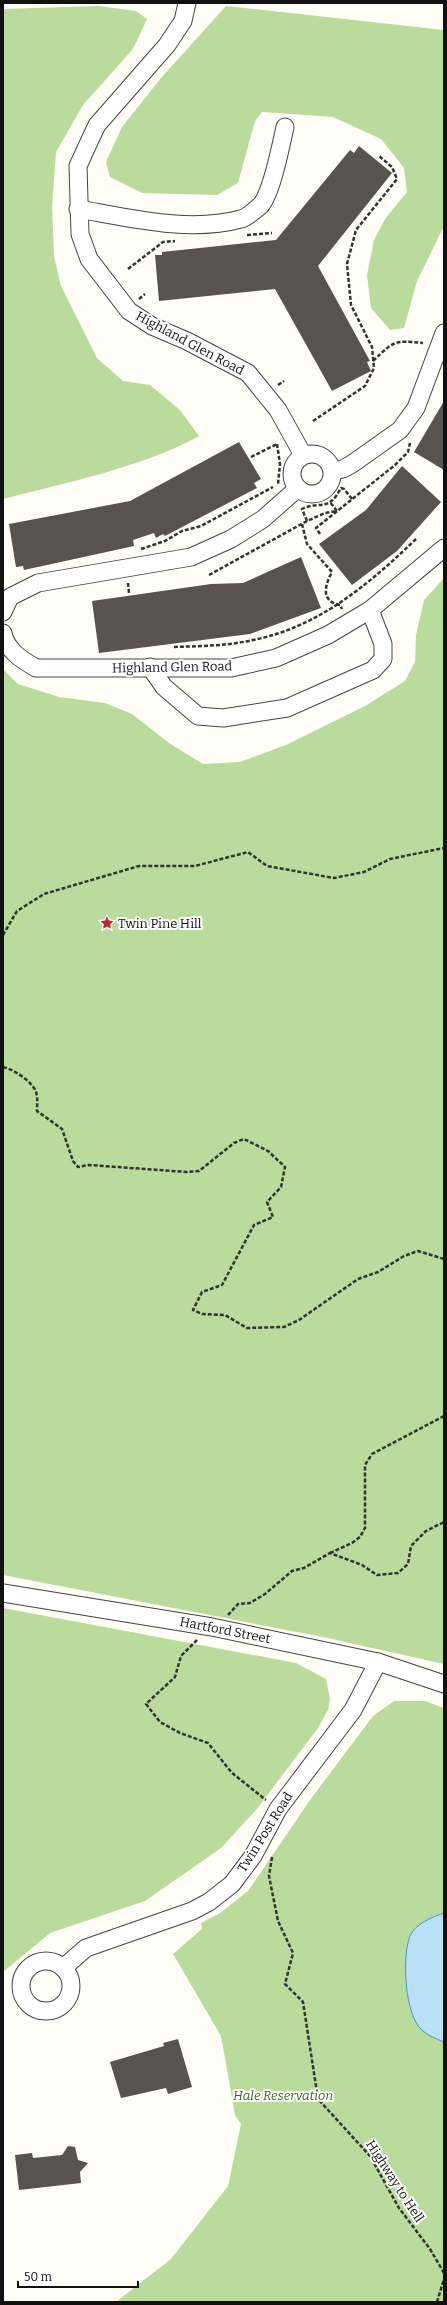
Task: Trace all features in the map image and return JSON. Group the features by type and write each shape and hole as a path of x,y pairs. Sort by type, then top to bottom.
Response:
{"street":[{"name":"Highland Glen Road","path":"187,3 183,21 166,45 130,89 97,125 78,166 78,209 80,234 89,259 129,311 152,326 187,341 248,373 278,410 303,455"},
{"path":"78,209 133,219 198,225 243,219 262,204 275,170 285,127"},
{"path":"333,471 343,469 352,464 400,430 416,408 444,334"},
{"path":"318,454 330,464 333,471 329,485 324,490 310,494 298,488 294,483 292,470 294,464 303,455 318,454"},
{"path":"3,612 10,597 38,583 191,557 231,539 263,519 298,488"},
{"name":"Highland Glen Road","path":"3,633 4,640 18,658 36,668 231,668 276,658 328,635 370,610 444,548"},
{"path":"150,667 164,688 198,716 223,718 287,708 373,670 383,659 383,644 370,610"},
{"name":"Hartford Street","path":"3,1593 212,1627 378,1662 444,1684"},
{"name":"Twin Post Road","path":"63,1968 86,1948 183,1915 217,1896 232,1884 253,1856 278,1809 353,1710 378,1662"}],"path":[{"path":"313,422 366,386 374,368 372,347 351,305 347,264 356,230 396,179 392,167 379,156"},
{"path":"241,236 272,234"},
{"path":"128,269 163,242 179,241"},
{"path":"373,362 392,343 404,341 430,344"},
{"path":"138,552 143,547 165,541 182,531 201,526 278,484 280,464 276,439"},
{"path":"251,457 277,444"},
{"path":"308,521 302,509 310,505 322,506 330,502 341,488 344,489 352,499"},
{"path":"209,575 325,512 337,511 330,502"},
{"path":"302,524 307,544 332,572 325,586 326,596 333,603 340,605"},
{"path":"174,647 216,646 254,640 302,623 340,605 386,568 416,539"},
{"path":"3,935 17,911 44,894 139,866 195,866 248,852 272,868 334,878 364,872 390,859 444,848"},
{"path":"3,1067 14,1071 36,1090 38,1099 37,1111 62,1129 73,1161 78,1167 89,1165 187,1172 199,1171 234,1144 244,1139 268,1151 281,1163 284,1167 281,1188 268,1202 273,1217 254,1226 222,1285 202,1292 193,1310 202,1314 225,1315 247,1328 284,1327 298,1320 358,1279 378,1272 404,1256 418,1251 444,1259"},
{"path":"278,1809 232,1773 208,1744 180,1733 160,1722 146,1704 175,1677 180,1656 238,1604 250,1602 265,1594 292,1571 304,1568 330,1553 352,1543 360,1537 365,1528 365,1465 372,1454 444,1416"},
{"path":"330,1553 357,1562 377,1575 398,1573 408,1564 411,1546 426,1531 444,1522"},
{"name":"Highway to Hell","path":"272,1856 269,1876 278,1921 293,1953 285,1984 303,2002 318,2099 370,2156 399,2208 430,2249 444,2273"},
{"path":"437,2302 444,2279"}],"green space":[{"path":"99,6 136,11 147,19 133,49 83,105 56,152 52,207 54,256 61,286 97,358 123,381 150,385 180,410 199,436 153,457 129,465 3,499 3,9"},
{"path":"226,6 444,30 444,226 417,281 404,328 390,330 371,308 367,275 374,240 385,219 407,192 404,168 381,139 333,117 262,112 255,121 238,183 217,195 142,193 110,177 106,162 122,127 161,78"},
{"path":"444,578 444,1664 323,1637 3,1575 3,669 18,684 59,697 105,703 132,714 169,743 203,764 240,762 286,745 365,706 405,681 415,662 416,635 424,600"},
{"path":"3,1608 296,1663 326,1679 330,1699 328,1710 318,1728 256,1810 221,1848 145,1901 50,1933 3,1972"},
{"name":"Hale Reservation","path":"394,1701 425,1701 444,1708 444,1913 432,1917 414,2016 422,2029 444,2042 444,2302 116,2302 171,2259 228,2186 241,2124 235,2115 221,2036 173,1954 202,1929 201,1923 220,1913 248,1891 310,1800 373,1716"}],"water":[{"path":"444,1913 444,2042 425,2033 419,2027 413,2016 407,1993 406,1956 412,1932 424,1922"}],"building":[{"path":"359,146 392,173 318,266 370,361 367,362 371,371 332,391 275,289 159,301 155,255 162,255 162,252 276,240 350,150 354,153"},
{"path":"444,401 444,470 414,452"},
{"path":"239,442 261,479 254,483 257,488 165,536 163,534 156,538 154,533 133,540 134,546 24,570 23,566 16,567 9,524 130,501"},
{"path":"402,466 441,502 397,551 352,585 319,544 366,510"},
{"path":"301,557 321,608 250,634 99,653 92,601 211,584 243,583"},
{"path":"178,2039 192,2087 168,2094 166,2088 121,2098 110,2062 164,2046 163,2043"},
{"path":"68,2146 75,2147 78,2160 88,2163 80,2172 81,2183 19,2190 15,2155 32,2153 33,2158 62,2155"}],"place":[{"name":"Twin Pine Hill","path":"107,923"}]}
